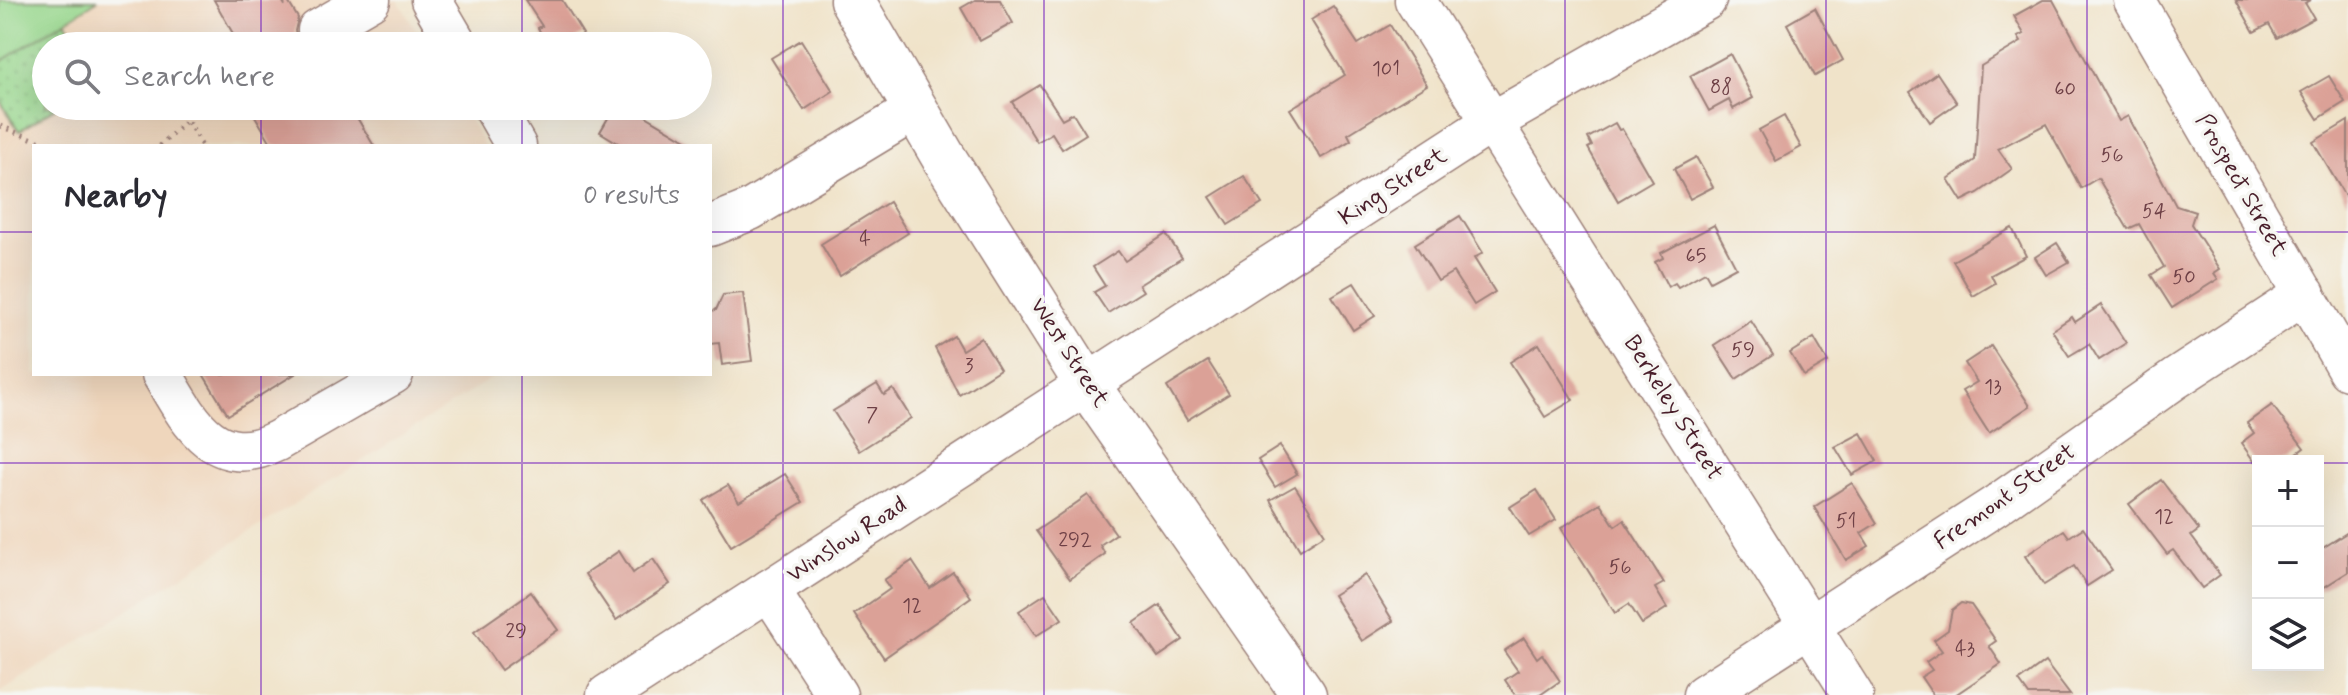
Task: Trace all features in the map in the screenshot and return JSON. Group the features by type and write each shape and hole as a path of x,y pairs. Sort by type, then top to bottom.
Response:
{"main road":[{"name":"West Street","path":"852,0 915,110 1088,386 1304,695"}],"street":[{"path":"318,30 370,0"},
{"path":"431,0 450,32"},
{"name":"Berkeley Street","path":"1415,0 1853,695"},
{"name":"King Street","path":"1088,386 1494,121 1706,0"},
{"name":"Prospect Street","path":"2134,0 2348,370"},
{"path":"712,225 750,210 915,110"},
{"path":"501,120 515,144"},
{"name":"Fremont Street","path":"1703,695 1811,628 2305,294"},
{"path":"163,376 194,428 215,444 240,450 277,441 390,376"},
{"name":"Winslow Road","path":"607,695 1088,386"},
{"path":"769,590 837,695"}],"path":[{"path":"283,4 290,0"},
{"path":"162,144 187,120 201,144"},
{"path":"0,126 46,144"}],"shaded area":[{"path":"0,0 398,0 417,32 32,32 32,120 469,120 484,144 32,144 32,376 495,376 0,692"}],"green space":[{"path":"0,0 97,0 48,32 32,32 32,42 0,62"},
{"path":"65,21 72,32 48,32"},
{"path":"32,42 32,120 36,120 19,131 0,101 0,62"}],"building":[{"path":"214,0 287,0 298,18 295,32 232,32"},
{"path":"525,0 562,0 582,32 540,32 538,28 542,26"},
{"path":"975,0 1000,0 1013,23 980,41 961,8"},
{"path":"2043,0 2053,0 2119,121 2128,116 2176,206 2195,212 2191,224 2220,269 2214,273 2218,279 2172,308 2151,275 2164,267 2139,224 2128,229 2098,178 2081,188 2046,124 1998,149 2012,169 1978,193 1962,201 1948,179 1975,160 1981,66 2021,42 2018,37 2024,34 2014,16"},
{"path":"2236,0 2311,0 2305,3 2314,18 2277,38 2269,24 2254,32"},
{"path":"1333,6 1358,44 1390,25 1427,85 1348,134 1351,140 1321,158 1290,109 1345,75 1311,20"},
{"path":"1815,8 1843,60 1815,76 1787,24"},
{"path":"801,40 833,91 804,110 771,58"},
{"path":"1730,54 1753,98 1733,109 1729,100 1709,111 1690,76"},
{"path":"1937,73 1957,103 1930,122 1910,92"},
{"path":"2329,76 2345,102 2318,119 2301,92"},
{"path":"1040,85 1062,119 1073,113 1086,134 1062,149 1052,133 1037,142 1012,102"},
{"path":"1784,116 1801,147 1776,161 1759,130"},
{"path":"257,120 358,120 373,144 272,144"},
{"path":"607,120 652,120 693,144 620,144 600,132"},
{"path":"2348,121 2348,201 2313,142"},
{"path":"1615,123 1619,130 1622,129 1652,181 1618,201 1588,148 1592,146 1588,138"},
{"path":"1696,157 1713,187 1690,199 1674,169"},
{"path":"1244,176 1262,204 1228,225 1210,197"},
{"path":"889,202 908,233 840,276 821,244"},
{"path":"1460,216 1483,253 1474,258 1495,292 1474,305 1453,272 1438,281 1415,244"},
{"path":"1714,225 1736,267 1710,281 1705,272 1678,287 1675,283 1668,287 1655,262 1663,258 1661,253"},
{"path":"2012,228 2026,256 1991,275 1995,283 1973,296 1953,261"},
{"path":"1166,234 1182,258 1139,285 1143,291 1108,313 1094,292 1105,286 1093,267 1118,251 1125,261"},
{"path":"2057,243 2069,262 2046,275 2035,257"},
{"path":"1354,283 1375,316 1353,330 1332,296"},
{"path":"743,293 752,361 722,365 719,343 712,344 712,311 716,310 723,295"},
{"path":"2101,305 2126,343 2099,360 2089,344 2069,356 2052,330 2072,317 2075,322"},
{"path":"1751,321 1773,355 1736,379 1714,345"},
{"path":"954,336 962,350 981,338 1000,369 959,395 935,348"},
{"path":"1814,338 1828,362 1804,376 1790,353"},
{"path":"1539,344 1573,400 1545,417 1510,362"},
{"path":"1991,346 2030,406 1989,433 1962,391 1977,382 1965,363"},
{"path":"1208,361 1229,394 1187,420 1167,387"},
{"path":"204,376 292,376 228,415"},
{"path":"877,384 884,395 893,389 911,418 859,451 833,411"},
{"path":"2272,405 2304,448 2294,455 2252,455 2252,458 2241,443 2254,433 2247,423"},
{"path":"1861,433 1877,461 1852,475 1835,447"},
{"path":"1280,446 1297,474 1275,487 1258,460"},
{"path":"785,474 803,502 731,546 703,500 728,485 739,502"},
{"path":"2161,480 2199,530 2191,536 2220,575 2202,588 2173,550 2167,554 2129,504"},
{"path":"1852,483 1877,523 1861,533 1869,546 1846,560 1814,507"},
{"path":"1295,486 1325,534 1300,550 1270,500"},
{"path":"1537,490 1556,520 1529,536 1510,507"},
{"path":"1088,495 1116,534 1100,545 1105,554 1070,579 1036,531"},
{"path":"1600,503 1615,526 1624,520 1664,583 1655,588 1667,608 1642,624 1629,604 1615,613 1561,528"},
{"path":"2083,528 2112,570 2087,586 2074,566 2044,585 2025,556 2064,530 2069,537"},
{"path":"2348,532 2348,572 2324,587 2324,547"},
{"path":"619,551 633,573 653,559 670,584 616,620 585,574"},
{"path":"912,561 930,588 953,572 971,597 884,658 854,614 890,589 884,580"},
{"path":"1365,575 1393,621 1362,641 1333,595"},
{"path":"531,592 558,630 501,670 474,632"},
{"path":"1045,594 1062,619 1036,636 1019,611"},
{"path":"1961,603 1971,605 1996,641 1989,646 2001,664 1955,695 1933,695 1921,677 1932,670 1926,662 1942,651 1934,640 1948,630 1952,610"},
{"path":"1160,605 1183,640 1158,657 1134,623"},
{"path":"1524,638 1537,658 1542,654 1560,681 1540,695 1515,695 1505,680 1518,671 1504,651"},
{"path":"2045,662 2070,695 2029,695 2019,681"}]}
